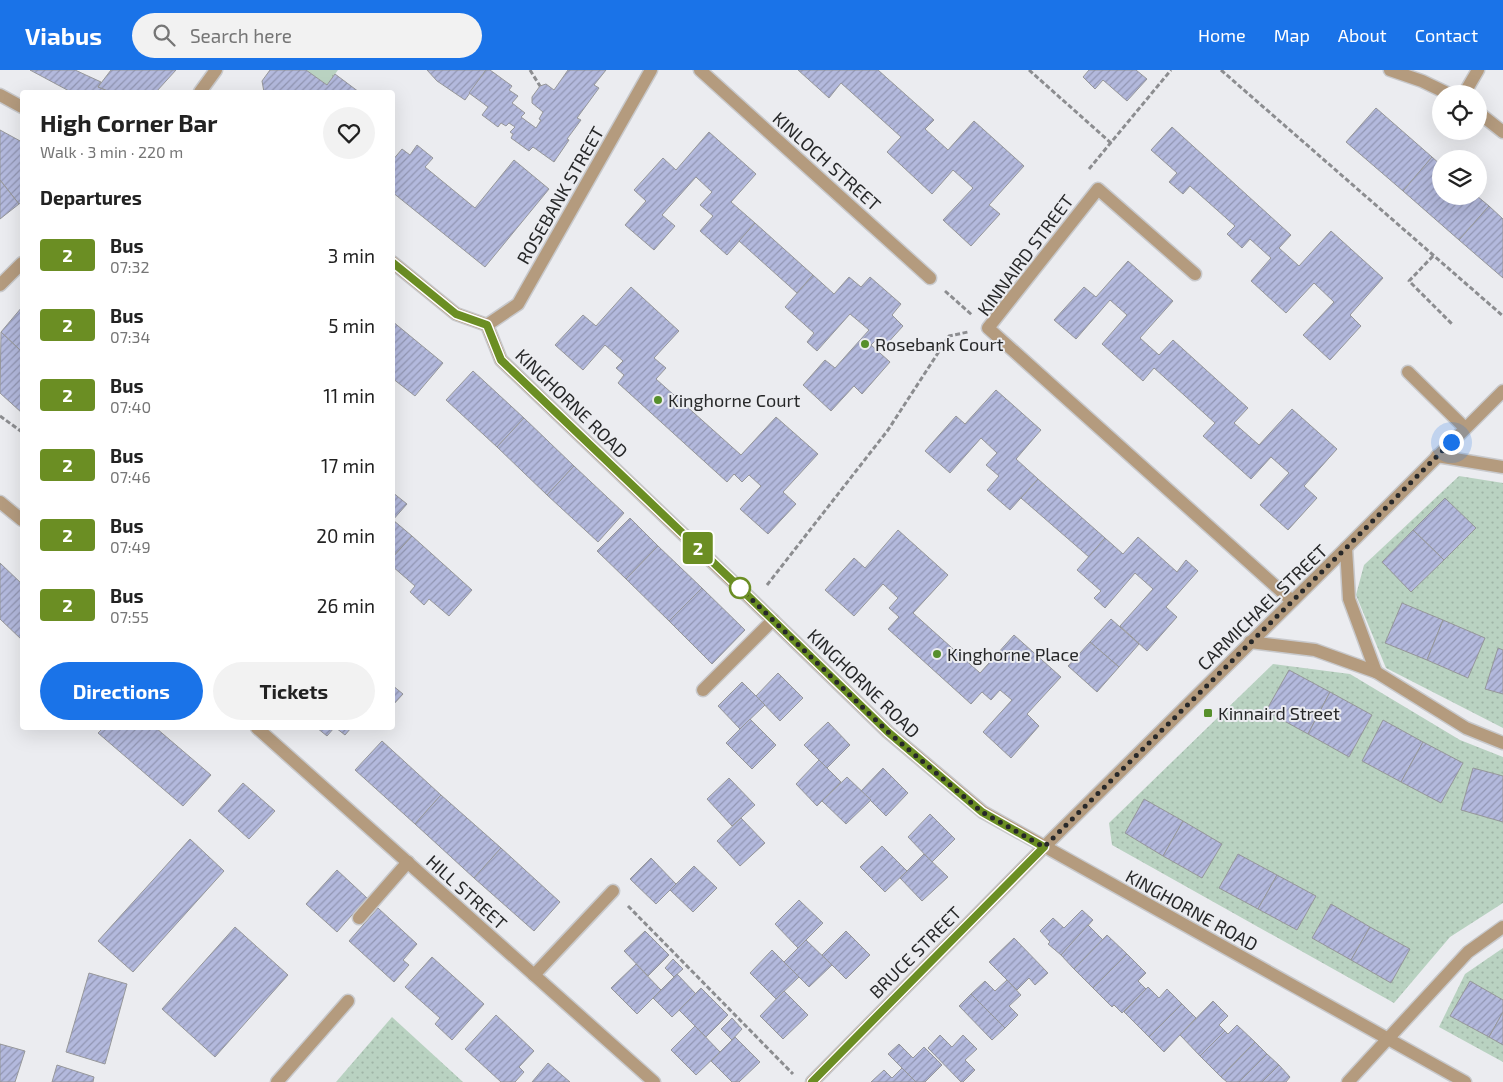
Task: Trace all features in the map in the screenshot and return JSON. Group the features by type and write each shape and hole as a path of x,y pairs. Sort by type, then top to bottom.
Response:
{"street":[{"path":"201,90 216,70"},
{"name":"ROSEBANK STREET","path":"487,325 518,304 651,70"},
{"name":"KINLOCH STREET","path":"700,70 930,278"},
{"path":"1390,70 1432,86"},
{"path":"1469,85 1478,70"},
{"path":"0,95 20,106"},
{"path":"1487,119 1503,132"},
{"path":"1098,188 1195,274"},
{"name":"KINNAIRD STREET","path":"1098,188 988,328 1292,601"},
{"path":"395,264 456,314 487,325"},
{"path":"0,286 20,265"},
{"name":"KINGHORNE ROAD","path":"487,325 501,360 888,732 982,812 1465,1082"},
{"path":"1408,372 1465,428"},
{"name":"CARMICHAEL STREET","path":"1044,847 1503,391"},
{"path":"1437,456 1503,467"},
{"path":"0,502 20,518"},
{"path":"1346,548 1349,599 1376,672"},
{"path":"703,690 773,620"},
{"path":"1250,642 1315,650 1376,672 1466,728 1503,743"},
{"name":"HILL STREET","path":"259,730 654,1082"},
{"name":"BRUCE STREET","path":"812,1082 1044,847"},
{"path":"359,918 408,862"},
{"path":"534,975 612,891"},
{"path":"1348,1082 1468,952 1503,927"},
{"path":"277,1082 348,1001"}],"path":[{"path":"530,70 540,86"},
{"path":"1029,70 1111,143"},
{"path":"1098,188 1083,176 1172,70"},
{"path":"1221,70 1503,316"},
{"path":"1433,256 1409,281 1454,325"},
{"path":"930,278 988,328"},
{"path":"754,602 888,430 948,336 988,328"},
{"path":"0,416 20,431"},
{"path":"612,891 794,1075"}],"green space":[{"path":"306,70 338,70 327,85"},
{"path":"1459,476 1503,483 1503,728 1386,668 1356,595 1364,565"},
{"path":"1273,664 1350,674 1460,740 1503,757 1503,903 1450,937 1394,1003 1112,845 1109,823"},
{"path":"1503,948 1503,1062 1439,1027 1465,974"},
{"path":"392,1017 463,1082 336,1082"}],"building":[{"path":"30,70 75,70 101,82 98,87 106,90 67,90"},
{"path":"111,70 176,70 158,90 106,90 98,87"},
{"path":"270,70 306,70 327,85 335,74 356,90 264,90 262,81"},
{"path":"427,70 486,70 465,100 437,81"},
{"path":"486,70 490,70 512,86 509,90 518,96 512,103 525,113 521,117 536,128 543,112 532,103 532,97 540,86 546,84 554,90 568,70 606,70 594,85 599,88 577,118 581,120 567,139 569,140 554,162 533,147 529,151 511,138 513,134 510,132 515,127 509,123 506,126 501,123 498,127 482,115 488,107 469,93"},
{"path":"798,70 878,70 934,120 925,129 948,150 974,121 1024,166 989,205 1000,214 971,246 943,220 973,188 953,170 932,194 887,152 901,137 841,83 829,98"},
{"path":"1089,70 1136,70 1147,79 1127,101 1103,80 1095,89 1083,77"},
{"path":"1376,108 1432,157 1403,191 1346,142"},
{"path":"1172,127 1291,235 1279,248 1299,266 1331,231 1383,278 1350,315 1361,326 1330,360 1303,335 1334,302 1314,283 1286,313 1251,281 1271,258 1250,239 1242,248 1227,234 1235,226 1190,186 1183,194 1169,182 1177,173 1151,150"},
{"path":"0,130 20,141 20,203 0,180"},
{"path":"709,132 756,174 731,202 755,223 727,255 700,231 713,216 700,205 712,192 696,177 662,215 675,226 654,250 625,225 646,201 634,190 663,158 676,170"},
{"path":"417,145 433,158 425,167 475,208 514,160 549,189 485,267 395,194 395,157 402,149 410,155"},
{"path":"1432,157 1432,205 1487,204 1489,206 1459,240 1403,191"},
{"path":"0,180 19,204 0,219"},
{"path":"1489,206 1503,219 1503,278 1459,240"},
{"path":"755,223 813,275 797,293 739,241"},
{"path":"1128,261 1173,301 1140,338 1159,355 1173,340 1248,408 1234,423 1259,445 1292,409 1337,449 1304,486 1317,498 1288,530 1260,505 1289,473 1271,457 1251,479 1203,436 1215,423 1154,368 1143,381 1102,344 1127,315 1110,300 1076,339 1054,320 1084,287 1096,297"},
{"name":"Rosebank Court","path":"813,275 834,294 849,277 861,287 870,277 901,304 892,315 903,326 885,346 878,338 871,345 890,362 862,394 854,386 831,411 803,385 825,360 835,368 869,330 850,314 817,351 807,342 814,333 785,307"},
{"name":"Kinghorne Court","path":"631,287 679,331 654,358 666,368 656,379 741,455 776,417 818,454 783,492 796,504 768,534 740,509 761,486 749,475 742,482 734,474 727,482 618,383 624,375 616,368 623,361 605,345 583,370 555,345 583,315 596,326"},
{"path":"20,309 20,350 1,332"},
{"path":"395,323 443,363 415,396 395,380"},
{"path":"1,332 20,350 20,411 0,393"},
{"path":"473,371 524,418 497,447 446,400"},
{"path":"996,390 1041,430 1016,459 1038,479 1010,510 987,490 999,476 986,465 997,453 981,438 950,473 925,451 956,416 965,424"},
{"path":"524,418 574,466 547,495 497,447"},
{"path":"574,466 624,513 598,542 547,495"},
{"path":"1038,479 1105,538 1089,557 1021,498"},
{"path":"395,494 407,504 395,518"},
{"path":"1445,498 1476,528 1444,560 1413,530"},
{"path":"630,518 658,546 626,579 597,551"},
{"path":"395,522 412,536 395,555"},
{"name":"Kinghorne Place","path":"898,530 948,575 913,613 980,673 1014,635 1061,677 1027,714 1039,726 1011,758 983,732 1012,700 1000,690 991,700 982,692 971,704 888,629 899,617 889,608 898,598 883,584 854,616 825,590 854,558 865,568"},
{"path":"1413,530 1444,560 1411,592 1382,562"},
{"path":"412,536 472,590 449,616 429,599 424,605 410,592 415,586 395,569 395,555"},
{"path":"1138,537 1177,572 1186,560 1198,571 1166,607 1177,617 1147,651 1120,626 1153,589 1135,573 1105,608 1094,598 1101,591 1077,570 1105,538 1123,554"},
{"path":"658,546 702,588 669,621 626,579"},
{"path":"0,563 20,582 20,638 0,619"},
{"path":"702,588 745,630 712,664 669,621"},
{"path":"1402,603 1443,620 1427,660 1385,643"},
{"path":"1111,619 1139,644 1119,667 1090,642"},
{"path":"1443,620 1485,638 1468,678 1427,660"},
{"path":"1090,642 1119,667 1097,692 1068,666"},
{"path":"1498,648 1503,650 1503,694 1485,689"},
{"path":"1289,670 1330,692 1308,734 1266,711"},
{"path":"778,673 803,698 780,721 756,696"},
{"path":"742,682 765,705 740,729 718,706"},
{"path":"395,687 403,694 395,703"},
{"path":"1330,692 1372,715 1349,757 1308,734"},
{"path":"750,719 776,745 752,769 726,743"},
{"path":"1383,720 1423,742 1401,782 1362,761"},
{"path":"828,722 850,745 827,768 804,745"},
{"path":"101,730 158,730 211,775 183,806 98,733"},
{"path":"320,730 332,730 327,736"},
{"path":"339,730 349,730 345,735"},
{"path":"382,741 441,795 415,824 355,770"},
{"path":"1423,742 1463,763 1441,803 1401,782"},
{"path":"819,760 841,782 817,806 796,784"},
{"path":"883,768 908,793 886,816 861,791"},
{"path":"1473,768 1503,776 1503,822 1461,810"},
{"path":"847,777 871,800 846,824 822,801"},
{"path":"729,778 755,805 732,826 707,799"},
{"path":"243,783 275,811 249,839 218,811"},
{"path":"441,795 501,848 474,878 415,824"},
{"path":"1144,799 1183,821 1163,856 1125,833"},
{"path":"930,814 955,839 932,862 908,837"},
{"path":"741,818 765,843 740,866 717,841"},
{"path":"1183,821 1222,844 1202,878 1163,856"},
{"path":"190,839 224,871 133,972 98,941"},
{"path":"882,846 907,871 885,892 860,867"},
{"path":"501,848 560,902 534,931 474,878"},
{"path":"924,854 948,877 922,901 900,878"},
{"path":"1238,854 1277,875 1258,909 1219,888"},
{"path":"651,858 676,884 656,904 630,879"},
{"path":"694,866 717,888 693,912 670,890"},
{"path":"337,870 367,898 337,932 306,904"},
{"path":"1277,875 1316,896 1297,930 1258,909"},
{"path":"799,900 823,923 798,948 775,924"},
{"path":"1331,904 1370,927 1351,960 1312,938"},
{"path":"378,908 417,944 403,960 409,965 394,982 349,941"},
{"path":"1082,910 1093,920 1061,955 1048,944 1050,942 1040,931 1053,918 1064,928"},
{"path":"1088,925 1103,940 1074,969 1061,955"},
{"path":"235,927 288,975 215,1057 162,1009"},
{"path":"1370,927 1410,949 1391,983 1351,960"},
{"path":"645,931 669,955 648,976 624,951"},
{"path":"846,931 870,955 846,979 822,955"},
{"path":"1107,935 1127,954 1093,988 1074,969"},
{"path":"1014,938 1048,973 1035,985 1029,978 1017,990 989,962"},
{"path":"806,940 832,965 809,987 784,962"},
{"path":"772,950 799,977 776,999 750,973"},
{"path":"1127,954 1146,973 1138,981 1146,989 1122,1013 1114,1005 1112,1007 1093,988"},
{"path":"432,957 484,1004 452,1040 435,1024 440,1018 405,987"},
{"path":"673,959 683,969 674,977 665,968"},
{"path":"636,964 661,990 637,1014 611,988"},
{"path":"89,973 127,984 105,1064 66,1052"},
{"path":"677,974 696,994 672,1017 653,998"},
{"path":"1007,980 1021,995 1009,1006 1018,1015 1005,1028 971,994 985,981 995,991"},
{"path":"1470,981 1503,1000 1503,1012 1489,1037 1450,1016"},
{"path":"1148,987 1159,998 1167,989 1182,1004 1149,1037 1124,1012"},
{"path":"701,988 728,1015 706,1037 679,1010"},
{"path":"784,991 808,1015 783,1039 760,1016"},
{"path":"971,994 1005,1028 992,1040 959,1006"},
{"path":"1213,1001 1228,1016 1219,1025 1225,1031 1200,1056 1180,1035"},
{"path":"1182,1004 1196,1018 1164,1052 1149,1037"},
{"path":"1503,1012 1503,1045 1489,1037"},
{"path":"496,1015 534,1051 519,1067 524,1072 515,1082 501,1082 465,1049"},
{"path":"732,1018 742,1029 732,1040 721,1029"},
{"path":"1237,1025 1255,1042 1221,1077 1200,1056 1225,1031 1228,1034"},
{"path":"695,1026 720,1052 696,1075 671,1050"},
{"path":"940,1035 952,1047 963,1035 977,1049 965,1060 975,1070 963,1082 928,1048"},
{"path":"735,1037 760,1062 739,1082 732,1082 711,1061"},
{"path":"1255,1042 1267,1054 1239,1082 1227,1082 1221,1077"},
{"path":"0,1044 25,1051 15,1082 0,1082"},
{"path":"899,1044 913,1058 924,1047 942,1065 925,1082 916,1082 888,1054"},
{"path":"1267,1054 1279,1065 1262,1082 1239,1082"},
{"path":"548,1063 570,1082 532,1082"},
{"path":"57,1065 94,1077 93,1082 52,1082"},
{"path":"1279,1065 1290,1077 1286,1082 1262,1082"},
{"path":"902,1068 916,1082 871,1082 884,1070 892,1078"}],"bus line":[{"name":"2","path":"395,264 456,314 487,325 501,360 888,732 982,812 1044,847 812,1082"}],"place":[{"name":"Rosebank Court","path":"865,344"},
{"name":"Kinghorne Court","path":"658,400"},
{"name":"Kinghorne Place","path":"937,654"},
{"name":"Kinnaird Street","path":"1208,713"}],"route":[{"path":"740,588 888,732 982,812 1044,847 1451,442"}]}
